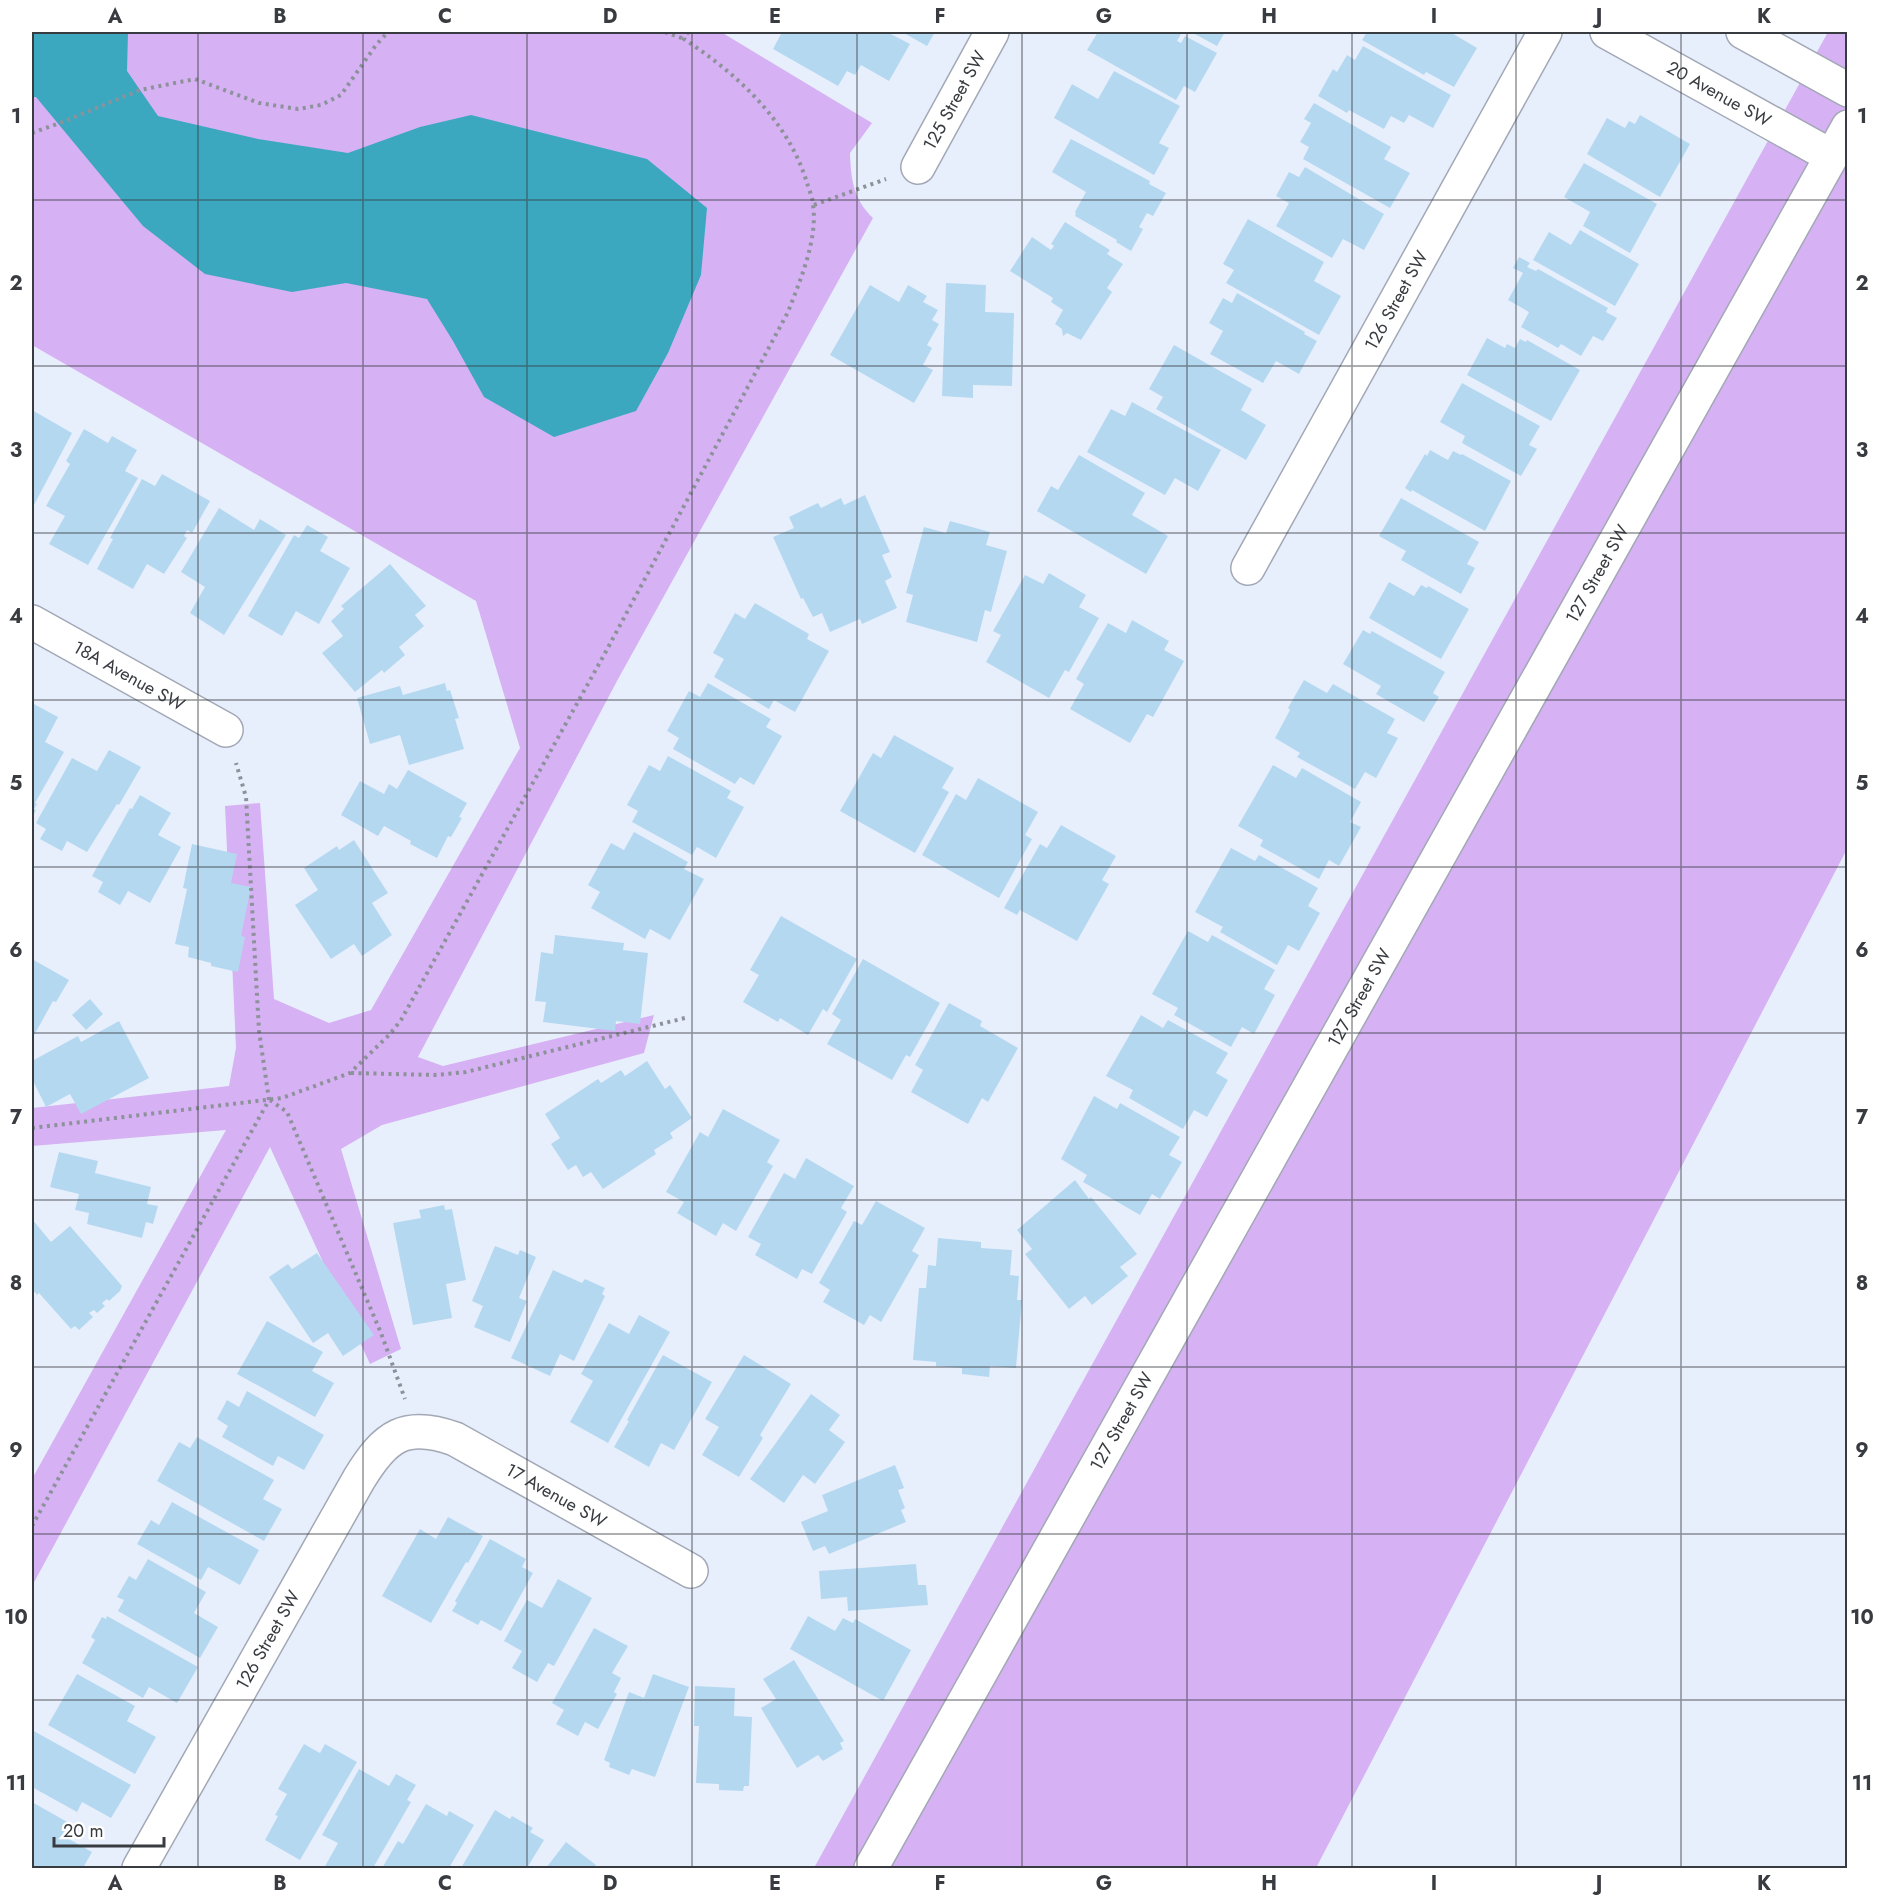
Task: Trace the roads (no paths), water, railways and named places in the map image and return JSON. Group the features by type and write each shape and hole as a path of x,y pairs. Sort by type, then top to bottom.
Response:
{"street":[{"name":"125 Street SW","path":"918,167 992,32"},
{"name":"126 Street SW","path":"1248,568 1545,32"},
{"name":"20 Avenue SW","path":"1607,32 1839,161"},
{"path":"1743,32 1848,90"},
{"name":"127 Street SW","path":"871,1869 1839,161 1848,127"},
{"name":"18A Avenue SW","path":"32,622 226,730"},
{"name":"126 Street SW","path":"143,1867 373,1455 395,1437 417,1430"},
{"name":"17 Avenue SW","path":"417,1430 429,1430 455,1439 691,1571"}],"water":[{"path":"32,32 128,32 127,71 158,116 258,139 348,153 420,127 471,115 647,159 707,208 701,275 668,353 636,411 554,437 484,397 427,299 346,283 292,292 205,274 143,226 36,97 32,97"}]}
